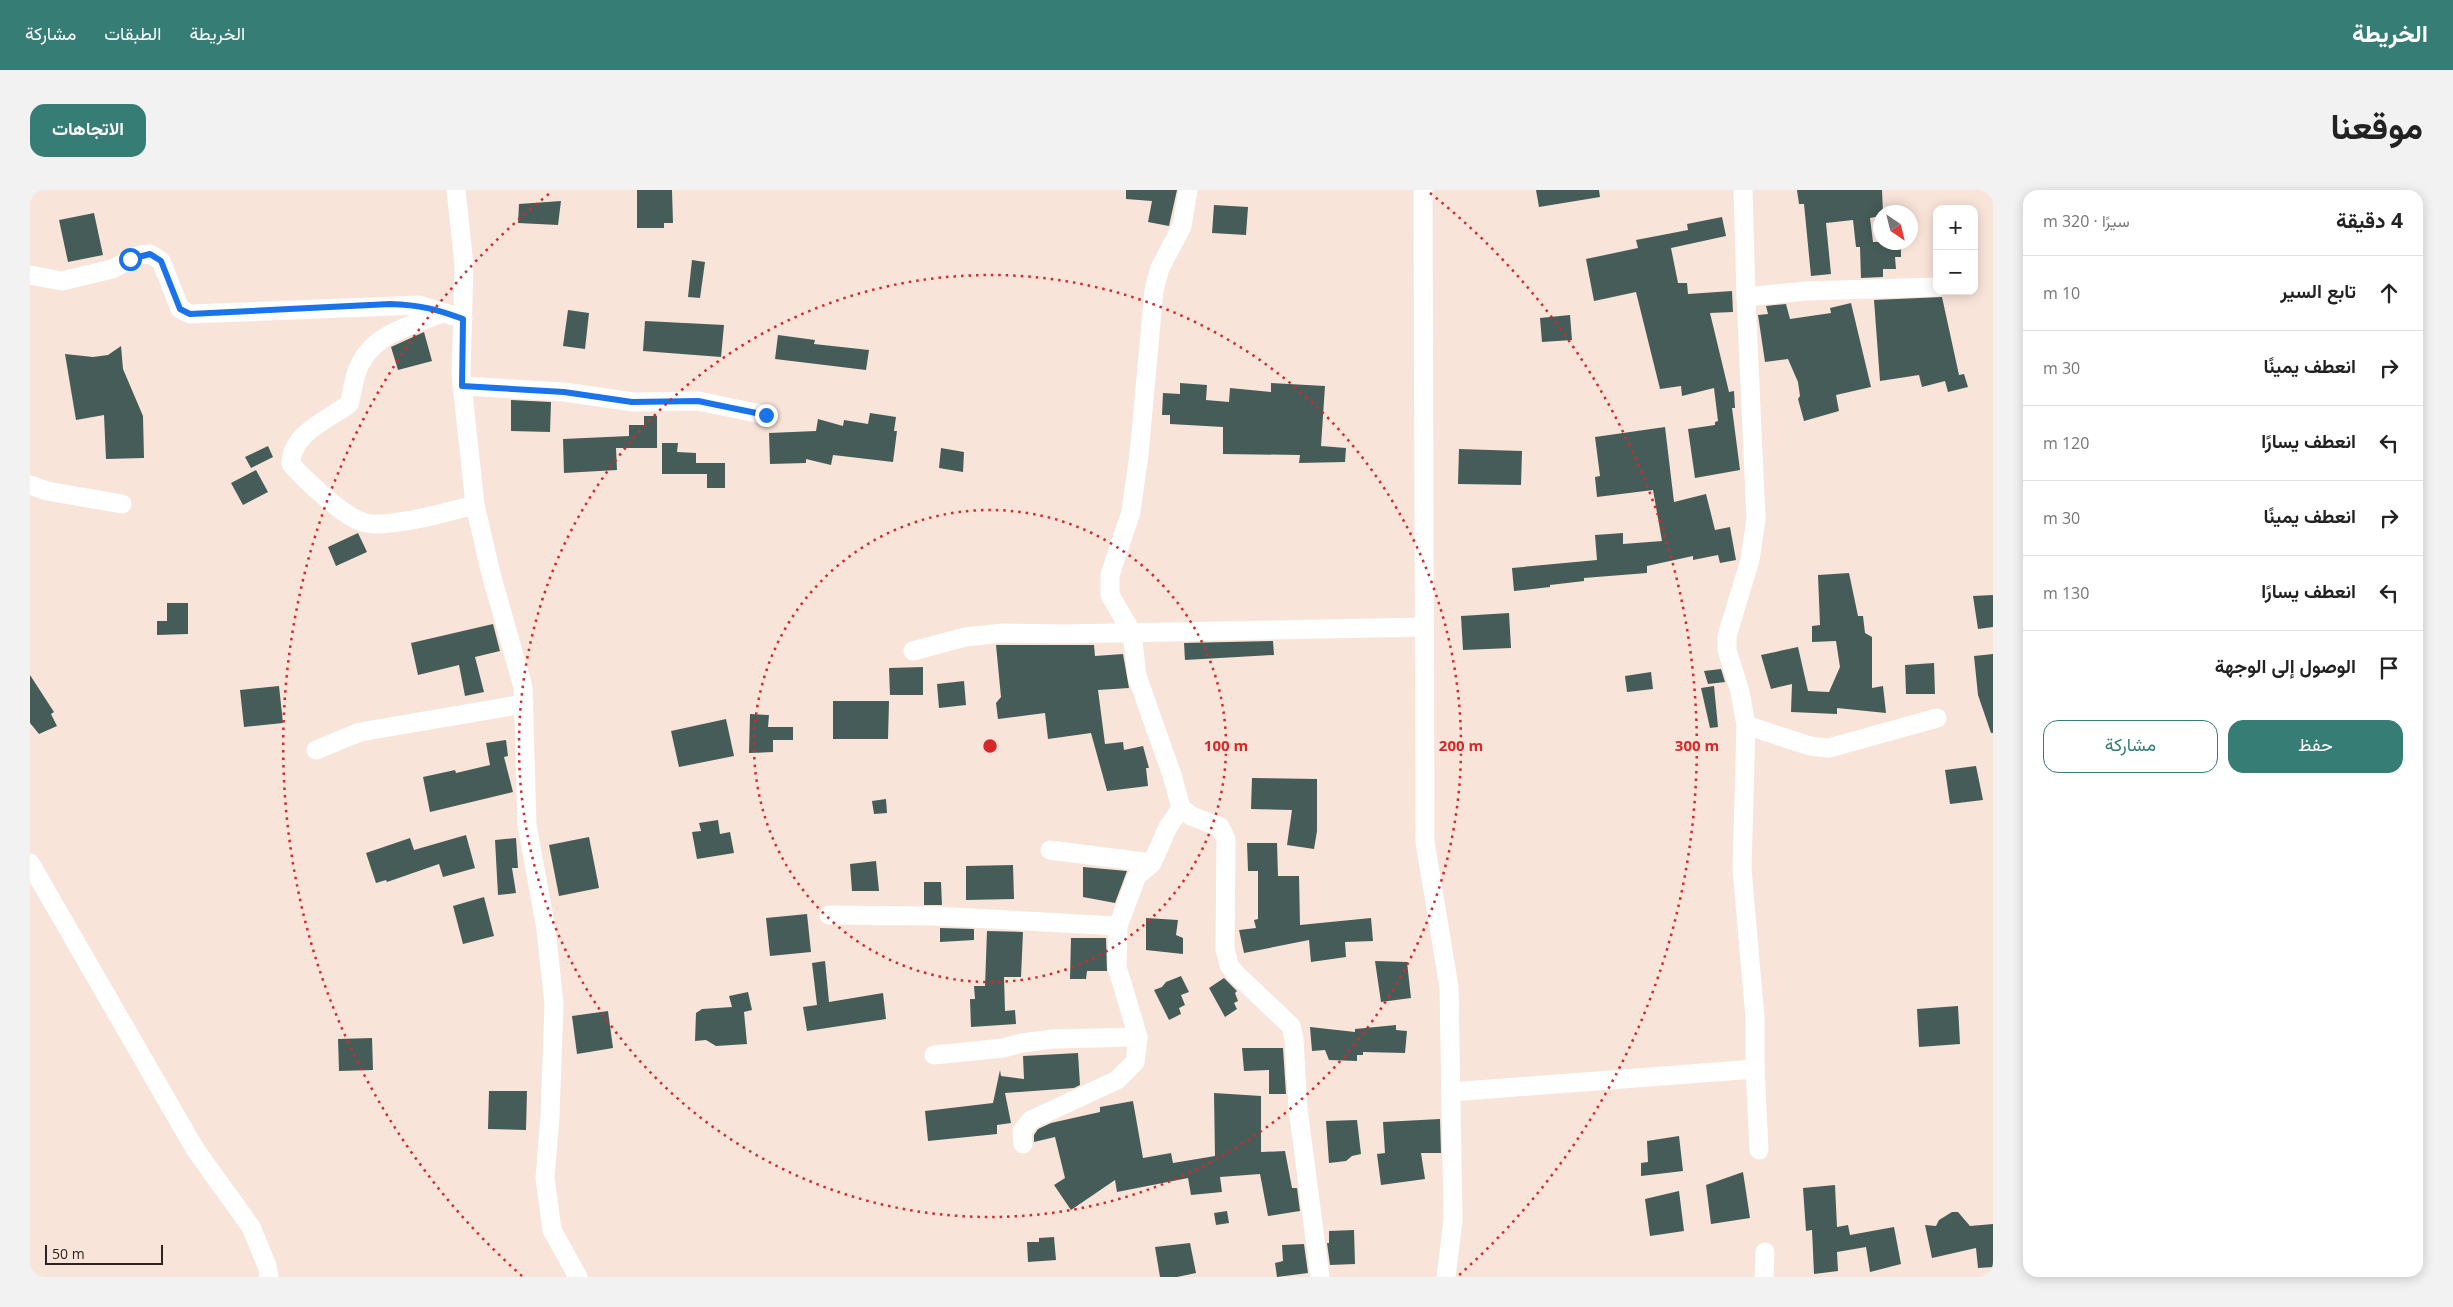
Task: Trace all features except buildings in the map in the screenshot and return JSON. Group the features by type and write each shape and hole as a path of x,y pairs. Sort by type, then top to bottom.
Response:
{"street":[{"path":"456,190 464,264 462,386 475,505 490,574 523,687 527,825 546,929 554,1004 550,1116 545,1178 552,1230 578,1277"},
{"path":"1188,190 1182,226 1160,268 1154,290 1139,454 1131,512 1110,575 1110,595 1132,632 1137,676 1172,775 1180,808 1190,816 1220,827 1226,839 1225,949 1229,965 1291,1026 1294,1038 1298,1110 1320,1277"},
{"path":"1423,190 1425,842 1450,987 1453,1220 1446,1277"},
{"path":"1743,190 1756,519 1754,543 1727,636 1726,650 1740,692 1746,725 1742,869 1755,1018 1754,1069 1759,1150"},
{"path":"30,275 62,281 112,269 140,255 150,254 161,261 180,309 190,314 390,304 419,305 463,319"},
{"path":"1746,297 1806,291 1933,287"},
{"path":"444,312 397,329 380,339 366,355 356,373 349,404 312,428 298,442 291,456 292,464 313,487 361,522 375,524 421,518 475,505"},
{"path":"462,386 564,392 632,402 698,401 766,415"},
{"path":"30,485 47,491 122,504"},
{"path":"913,651 965,636 1003,633 1424,628"},
{"path":"316,750 360,732 524,704"},
{"path":"1746,725 1810,746 1829,748 1938,718"},
{"path":"1023,1144 1022,1131 1031,1120 1098,1090 1122,1075 1134,1062 1138,1037 1117,967 1118,926 1137,876 1152,863 1168,827 1180,808"},
{"path":"1050,850 1152,863"},
{"path":"30,863 195,1150 251,1227 267,1266 269,1277"},
{"path":"829,915 935,916 1118,926"},
{"path":"934,1055 1003,1048 1052,1039 1138,1037"},
{"path":"1451,1092 1754,1069"},
{"path":"1764,1252 1764,1277"}],"route":[{"path":"130,259 150,254 161,261 169,279 174,298 180,309 190,314 390,304 419,305 463,319 462,386 564,392 632,402 698,401 766,415"}]}
